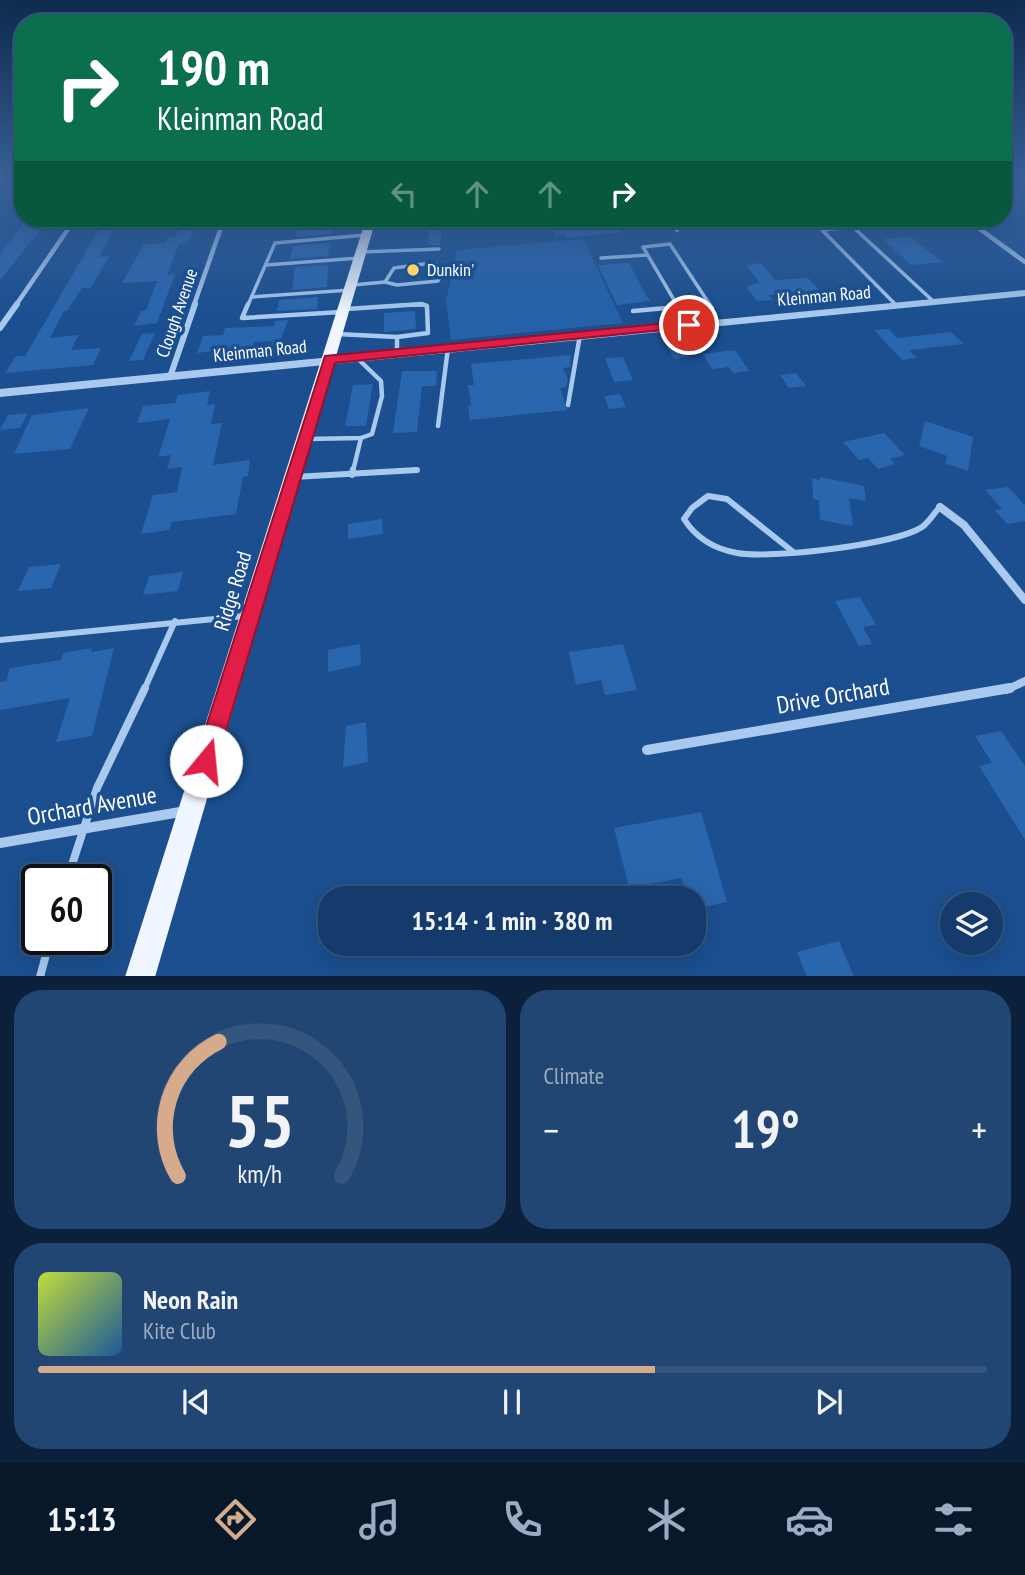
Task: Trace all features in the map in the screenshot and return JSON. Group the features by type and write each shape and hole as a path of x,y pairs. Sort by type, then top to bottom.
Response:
{"main road":[{"name":"Ridge Road","path":"140,976 364,241"}],"street":[{"path":"0,328 69,228"},
{"name":"Clough Avenue","path":"170,377 222,228"},
{"path":"978,228 1025,262"},
{"name":"Kleinman Road","path":"0,393 1025,293"},
{"path":"940,507 964,525 1025,600"},
{"name":"Drive Orchard","path":"647,750 1005,690 1025,681"},
{"name":"Orchard Avenue","path":"0,843 191,810"}],"lane":[{"path":"843,228 822,230 896,305"},
{"path":"854,228 933,301"},
{"path":"385,282 397,285 433,283 438,281 442,274 436,264 401,265 394,268 385,282 348,299 246,320 242,318 275,243 279,241 364,241 439,248"},
{"path":"265,265 364,241"},
{"path":"633,311 680,309 712,308 670,244 643,247 647,255 680,309 689,325"},
{"path":"601,258 647,255"},
{"path":"251,297 348,299 422,303 427,306 428,333 397,337 337,334"},
{"path":"568,405 580,335"},
{"path":"397,337 397,353"},
{"path":"438,426 448,348"},
{"path":"305,439 361,438 372,434 382,396 381,381 356,357"},
{"path":"352,475 361,438"},
{"path":"294,477 417,470"},
{"path":"792,551 727,499 708,496 692,508 684,519 690,532 707,543 746,554 792,551 883,540 921,527 940,507"},
{"path":"0,640 251,615"},
{"path":"72,864 97,788 117,752 175,621"},
{"path":"40,976 46,955"}],"shaded area":[{"path":"583,239 623,323 451,340 446,301 457,250"}],"building":[{"path":"21,228 42,228 0,280 0,253"},
{"path":"100,228 114,228 99,257 109,256 91,288 82,288 67,311 64,311 50,338 79,335 71,350 101,348 93,365 5,373 16,356 25,356"},
{"path":"180,228 195,228 188,243 179,244 167,275 175,274 157,323 134,326 141,311 146,310 157,281 122,283 144,244 165,243 168,237 175,237"},
{"path":"296,228 331,228 331,234 295,237"},
{"path":"430,228 442,228 440,245 428,245"},
{"path":"552,228 619,228 621,232 567,238 565,234 555,235"},
{"path":"911,237 942,262 911,265 883,239"},
{"path":"330,243 328,256 290,259 293,246"},
{"path":"629,263 650,301 617,305 598,265"},
{"path":"761,263 775,280 808,278 820,291 769,295 773,300 757,301 746,287 759,282 746,265"},
{"path":"328,265 327,287 292,290 295,267"},
{"path":"318,297 317,309 277,311 279,300"},
{"path":"415,311 416,329 384,332 384,313"},
{"path":"288,320 277,349 270,347 272,341 254,342 251,356 235,357 236,349 197,353 203,336 223,335 225,328 274,326 275,321"},
{"path":"889,329 897,338 951,332 964,344 909,350 917,358 902,360 874,330"},
{"path":"155,333 143,360 129,361 142,334"},
{"path":"681,343 689,357 674,359 666,345"},
{"path":"735,350 749,371 733,373 729,367 712,369 703,354"},
{"path":"571,355 570,367 563,368 568,379 566,387 560,388 567,410 470,420 468,385 474,385 471,364"},
{"path":"623,357 633,380 614,382 605,358"},
{"path":"402,371 437,371 436,386 422,386 417,432 393,433"},
{"path":"796,373 806,386 789,388 780,375"},
{"path":"373,384 366,426 345,426 353,385"},
{"path":"210,391 207,405 215,404 211,424 222,423 213,465 250,460 248,476 243,477 236,514 172,522 169,530 141,534 153,495 177,492 182,467 167,469 171,455 158,457 170,419 137,423 143,406 175,403 178,395"},
{"path":"620,394 626,407 609,409 604,396"},
{"path":"89,408 70,449 14,454 32,415"},
{"path":"28,413 20,428 0,430 8,415"},
{"path":"925,421 973,437 968,471 945,463 947,456 919,446"},
{"path":"884,433 905,455 890,459 895,464 878,469 868,458 859,460 843,442"},
{"path":"820,477 864,486 866,501 849,498 853,526 820,520 819,500 813,499 812,478 820,480"},
{"path":"1008,487 1025,505 1025,521 1007,524 995,510 1002,509 985,490"},
{"path":"382,519 383,534 348,539 348,524"},
{"path":"61,564 51,588 18,591 29,567"},
{"path":"183,572 178,591 143,595 149,576"},
{"path":"860,597 876,625 863,627 872,644 859,646 835,601"},
{"path":"360,644 361,665 328,672 328,650"},
{"path":"623,644 637,690 605,695 601,680 576,685 569,652"},
{"path":"92,648 91,652 114,648 92,736 56,742 70,698 0,710 0,682 6,681 10,668 61,660 63,653"},
{"path":"366,722 368,762 343,767 346,726"},
{"path":"1001,731 1025,766 1025,840 979,766 992,763 975,736"},
{"path":"701,812 727,902 706,907 706,886 683,886 681,878 628,886 614,828"},
{"path":"839,941 854,976 807,976 797,952"}],"place":[{"name":"Dunkin'","path":"413,270"}],"route":[{"path":"206,761 330,359 689,325"}]}
